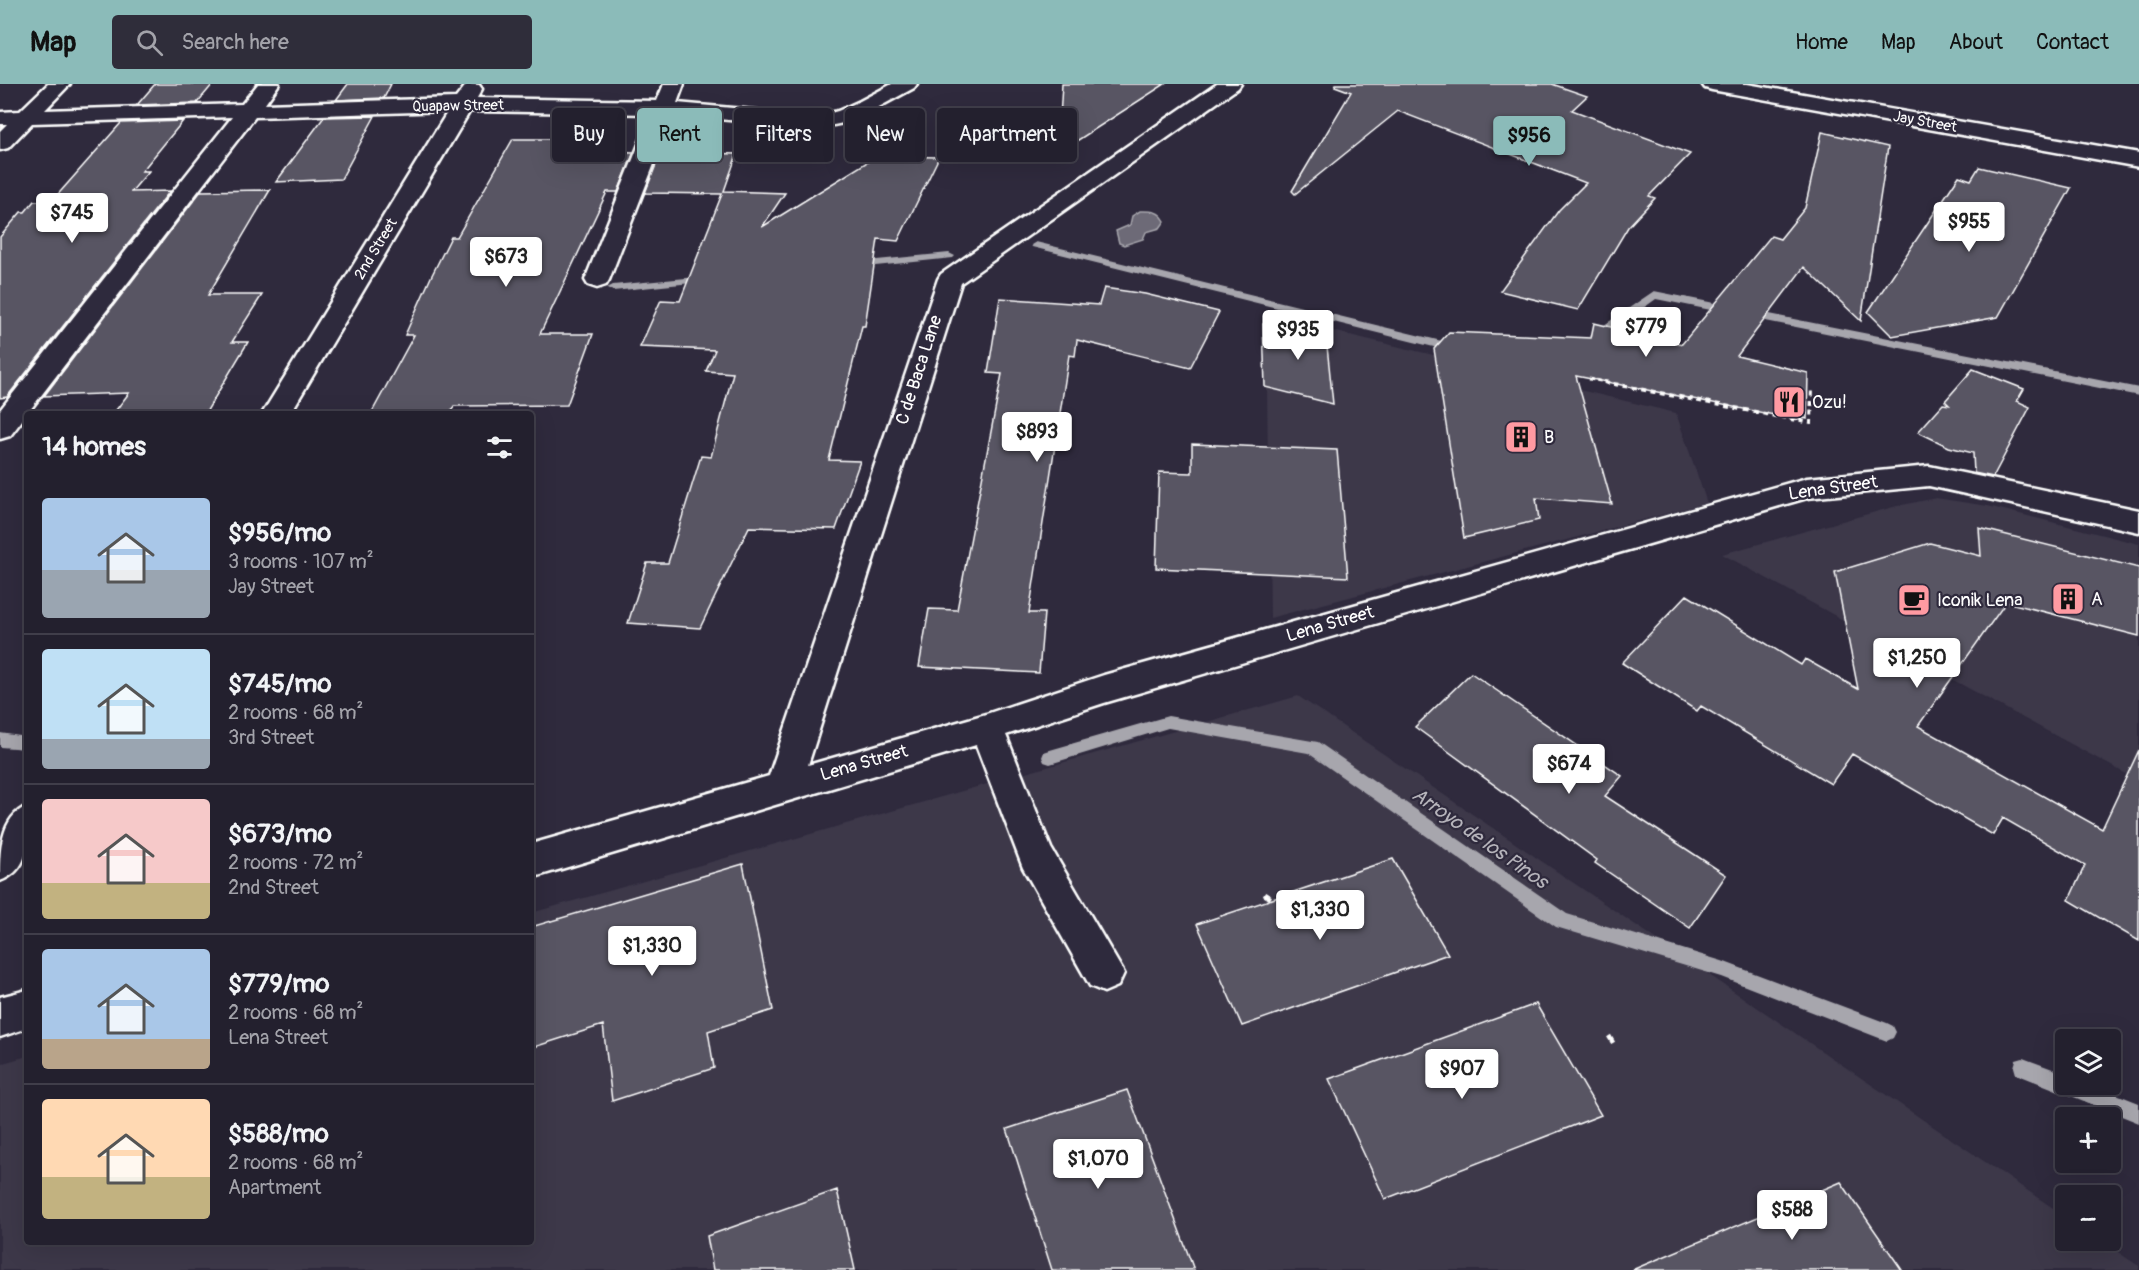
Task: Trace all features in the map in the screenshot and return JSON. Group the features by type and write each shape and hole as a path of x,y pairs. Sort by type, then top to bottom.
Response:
{"street":[{"path":"0,143 60,84"},
{"path":"0,429 269,84"},
{"path":"665,108 674,84"},
{"name":"Quapaw Street","path":"722,113 819,122 845,116 907,84"},
{"name":"C de Baca Lane","path":"783,787 950,279 1231,84"},
{"name":"Jay Street","path":"1712,84 2139,160"},
{"name":"Quapaw Street","path":"0,118 248,111 469,94 665,108"},
{"name":"2nd Street","path":"278,411 469,94"},
{"path":"597,280 644,162"},
{"name":"Lena Street","path":"534,860 986,728 1104,689 1807,488 1929,476 2139,521"},
{"path":"986,728 1036,856 1104,973"},
{"path":"0,864 24,827"},
{"path":"0,1017 24,1010"}],"path":[{"path":"1589,379 1811,423 1812,388"},
{"path":"1264,894 1272,899"},
{"path":"1609,1036 1615,1046"}],"shaded area":[{"path":"1140,211 1157,213 1165,221 1160,228 1146,232 1143,239 1124,245 1119,243 1116,231 1130,225 1132,216"},
{"path":"1266,315 1676,413 1707,503 1270,618"},
{"path":"1936,498 1988,506 2139,544 2139,781 1722,554 1897,506"},
{"path":"1298,696 2055,1209 2055,1251 2116,1251 2139,1266 2139,1270 0,1270 0,1064 24,1057 24,1245 534,1245 534,912"}],"building":[{"path":"155,84 213,84 197,103 137,105"},
{"path":"348,84 391,84 384,98 336,100"},
{"path":"1062,84 1165,84 1077,141 1077,108 1061,108"},
{"path":"1336,84 1552,84 1587,96 1572,110 1690,154 1649,196 1655,198 1628,227 1578,310 1500,291 1559,210 1586,183 1398,111 1295,194 1292,191 1351,92 1335,86"},
{"path":"375,116 341,179 276,182 324,117"},
{"path":"183,121 142,171 149,171 131,192 170,191 7,397 0,398 0,237 21,212 25,212 34,201 53,200 121,123"},
{"path":"1822,132 1888,147 1861,321 1804,267 1737,356 1808,373 1807,419 1800,417 1800,420 1576,376 1612,504 1536,498 1539,520 1464,538 1434,349 1449,332 1591,338 1594,323 1682,344 1771,236 1780,239 1805,208"},
{"path":"513,139 552,139 552,162 625,162 625,152 634,152 618,192 607,192 540,334 593,334 567,405 454,406 452,411 373,411 414,335 405,335 451,237 457,237"},
{"path":"722,154 734,154 734,162 724,191 785,193 762,227 867,162 925,162 925,157 937,157 898,241 878,239 865,326 862,326 829,460 860,461 836,529 749,527 700,628 628,623 647,563 668,563 701,456 711,457 733,373 706,371 715,350 640,347 661,300 680,301 722,194 645,193 657,162 722,162"},
{"path":"1979,167 2071,188 1998,317 1892,336 1868,312 1959,176 1971,180"},
{"path":"270,190 208,295 262,295 232,342 248,342 207,411 115,411 129,393 44,396 201,191"},
{"path":"1104,288 1145,294 1219,312 1190,368 1077,340 1075,356 1069,355 1029,613 1044,613 1039,673 919,667 929,609 957,610 1002,374 988,373 1000,298 1099,305"},
{"path":"1263,324 1325,327 1333,404 1265,387"},
{"path":"1973,369 2024,389 2017,401 2030,407 1993,477 1974,473 1973,453 1949,447 1918,432 1943,404 1949,405 1945,401"},
{"path":"1192,444 1337,450 1348,577 1156,568 1159,472 1192,473"},
{"path":"1979,528 2139,568 2139,636 2006,602 1918,726 2102,829 2139,750 2139,941 2069,900 2085,865 2003,818 1993,835 1852,754 1831,784 1701,706 1697,711 1622,663 1687,595 1801,665 1805,659 1858,689 1835,572 1930,543 1981,556"},
{"path":"1471,673 1622,776 1605,796 1726,875 1690,928 1595,863 1597,860 1415,727"},
{"path":"1393,859 1448,954 1242,1026 1197,924"},
{"path":"743,864 773,1010 708,1031 714,1068 612,1101 603,1025 534,1047 534,926"},
{"path":"1536,1004 1601,1115 1385,1199 1329,1079"},
{"path":"1127,1090 1194,1270 1052,1270 1007,1129"},
{"path":"1841,1182 1902,1270 1632,1270"},
{"path":"837,1190 855,1270 713,1270 707,1236"}],"waterway":[{"path":"1036,245 1458,349"},
{"path":"856,265 949,256"},
{"path":"613,288 707,279"},
{"path":"1595,337 1654,295 2139,392"},
{"name":"Arroyo de los Pinos","path":"1050,757 1168,722 1312,747 1562,921 1722,969 1887,1032"},
{"name":"Arroyo de los Pinos","path":"0,740 24,743"},
{"name":"Arroyo de los Pinos","path":"2023,1067 2139,1113"}],"place":[{"name":"Ozu!","path":"1789,402"},
{"name":"B","path":"1521,437"},
{"name":"A","path":"2068,599"},
{"name":"Iconik Lena","path":"1914,600"}]}
